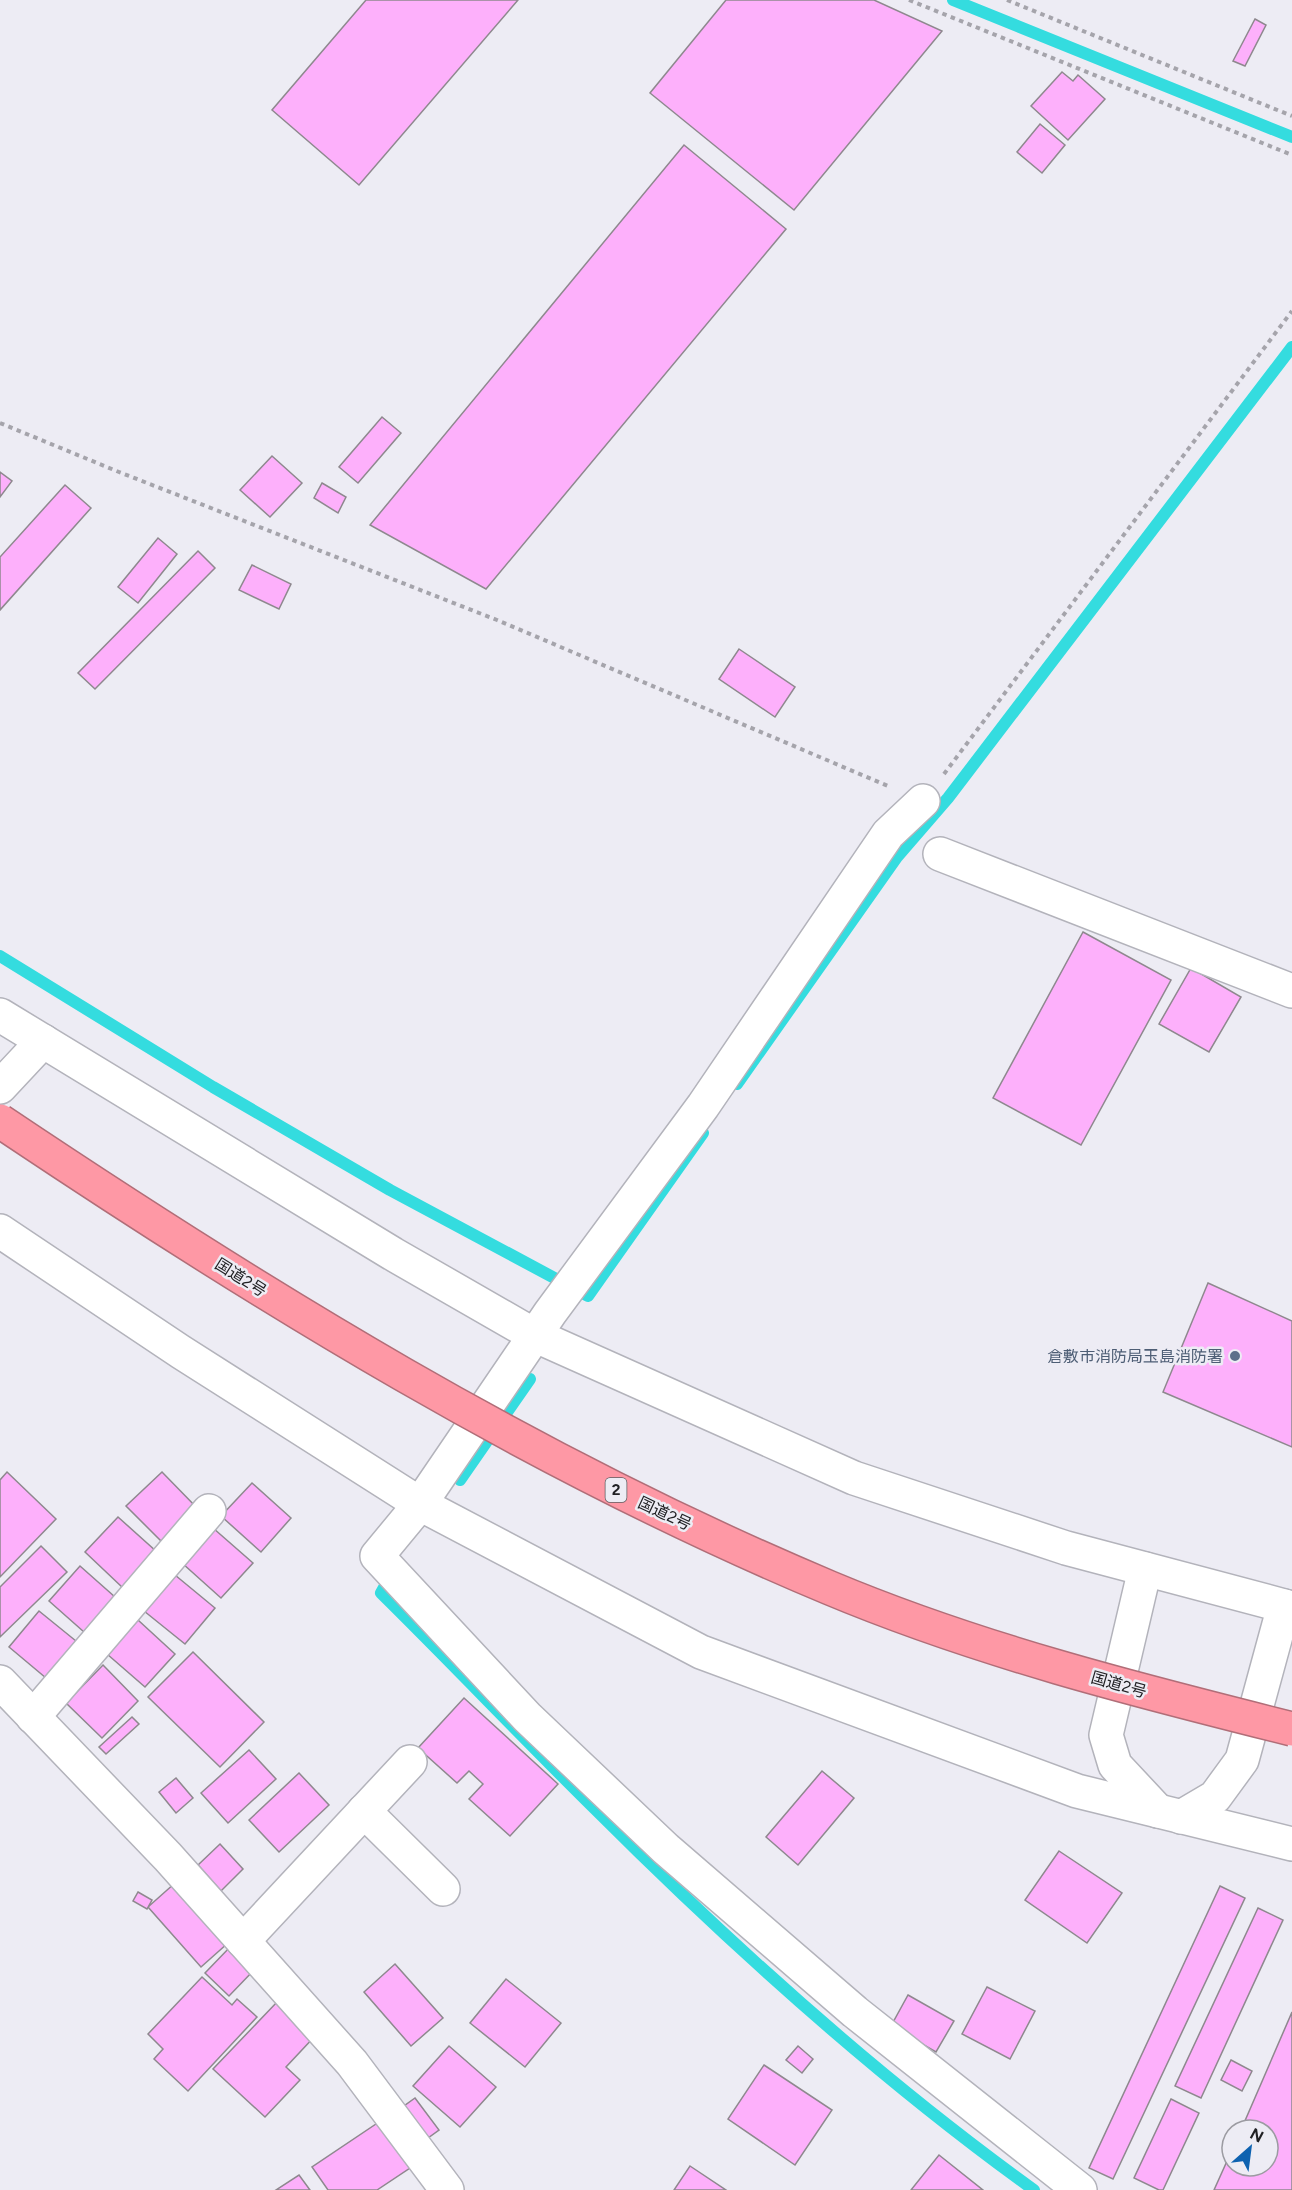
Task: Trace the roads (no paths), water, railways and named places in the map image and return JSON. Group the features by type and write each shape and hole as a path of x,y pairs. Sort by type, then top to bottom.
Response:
{"highway":[{"name":"国道2号","path":"0,1122 114,1198 313,1323 586,1475 700,1529 831,1588 955,1635 1144,1692 1292,1729"}],"street":[{"path":"923,801 888,834 703,1106 534,1335 420,1504 377,1556 527,1717 666,1849 846,2004 1080,2190"},
{"path":"940,854 1292,991"},
{"path":"0,1015 393,1254 534,1335 854,1478 1066,1548 1288,1607 1242,1760 1215,1797 1169,1814"},
{"path":"0,1087 43,1041"},
{"path":"0,1230 182,1352 420,1504 701,1652 1077,1791 1292,1844"},
{"path":"33,1717 209,1510"},
{"path":"1145,1569 1106,1735 1115,1765 1169,1814"},
{"path":"0,1682 168,1857 352,2063 447,2190"},
{"path":"243,1941 410,1762"},
{"path":"364,1811 443,1889"}],"waterway":[{"path":"953,0 1292,137"},
{"path":"737,1084 897,857 948,798 1292,347"},
{"path":"0,956 213,1087 390,1190 588,1296 703,1133"},
{"path":"460,1480 530,1379"},
{"path":"386,1584 381,1593 568,1782 699,1910 862,2056 918,2102 1034,2190"}],"place":[{"name":"倉敷市消防局玉島消防署","path":"1235,1356"}]}
